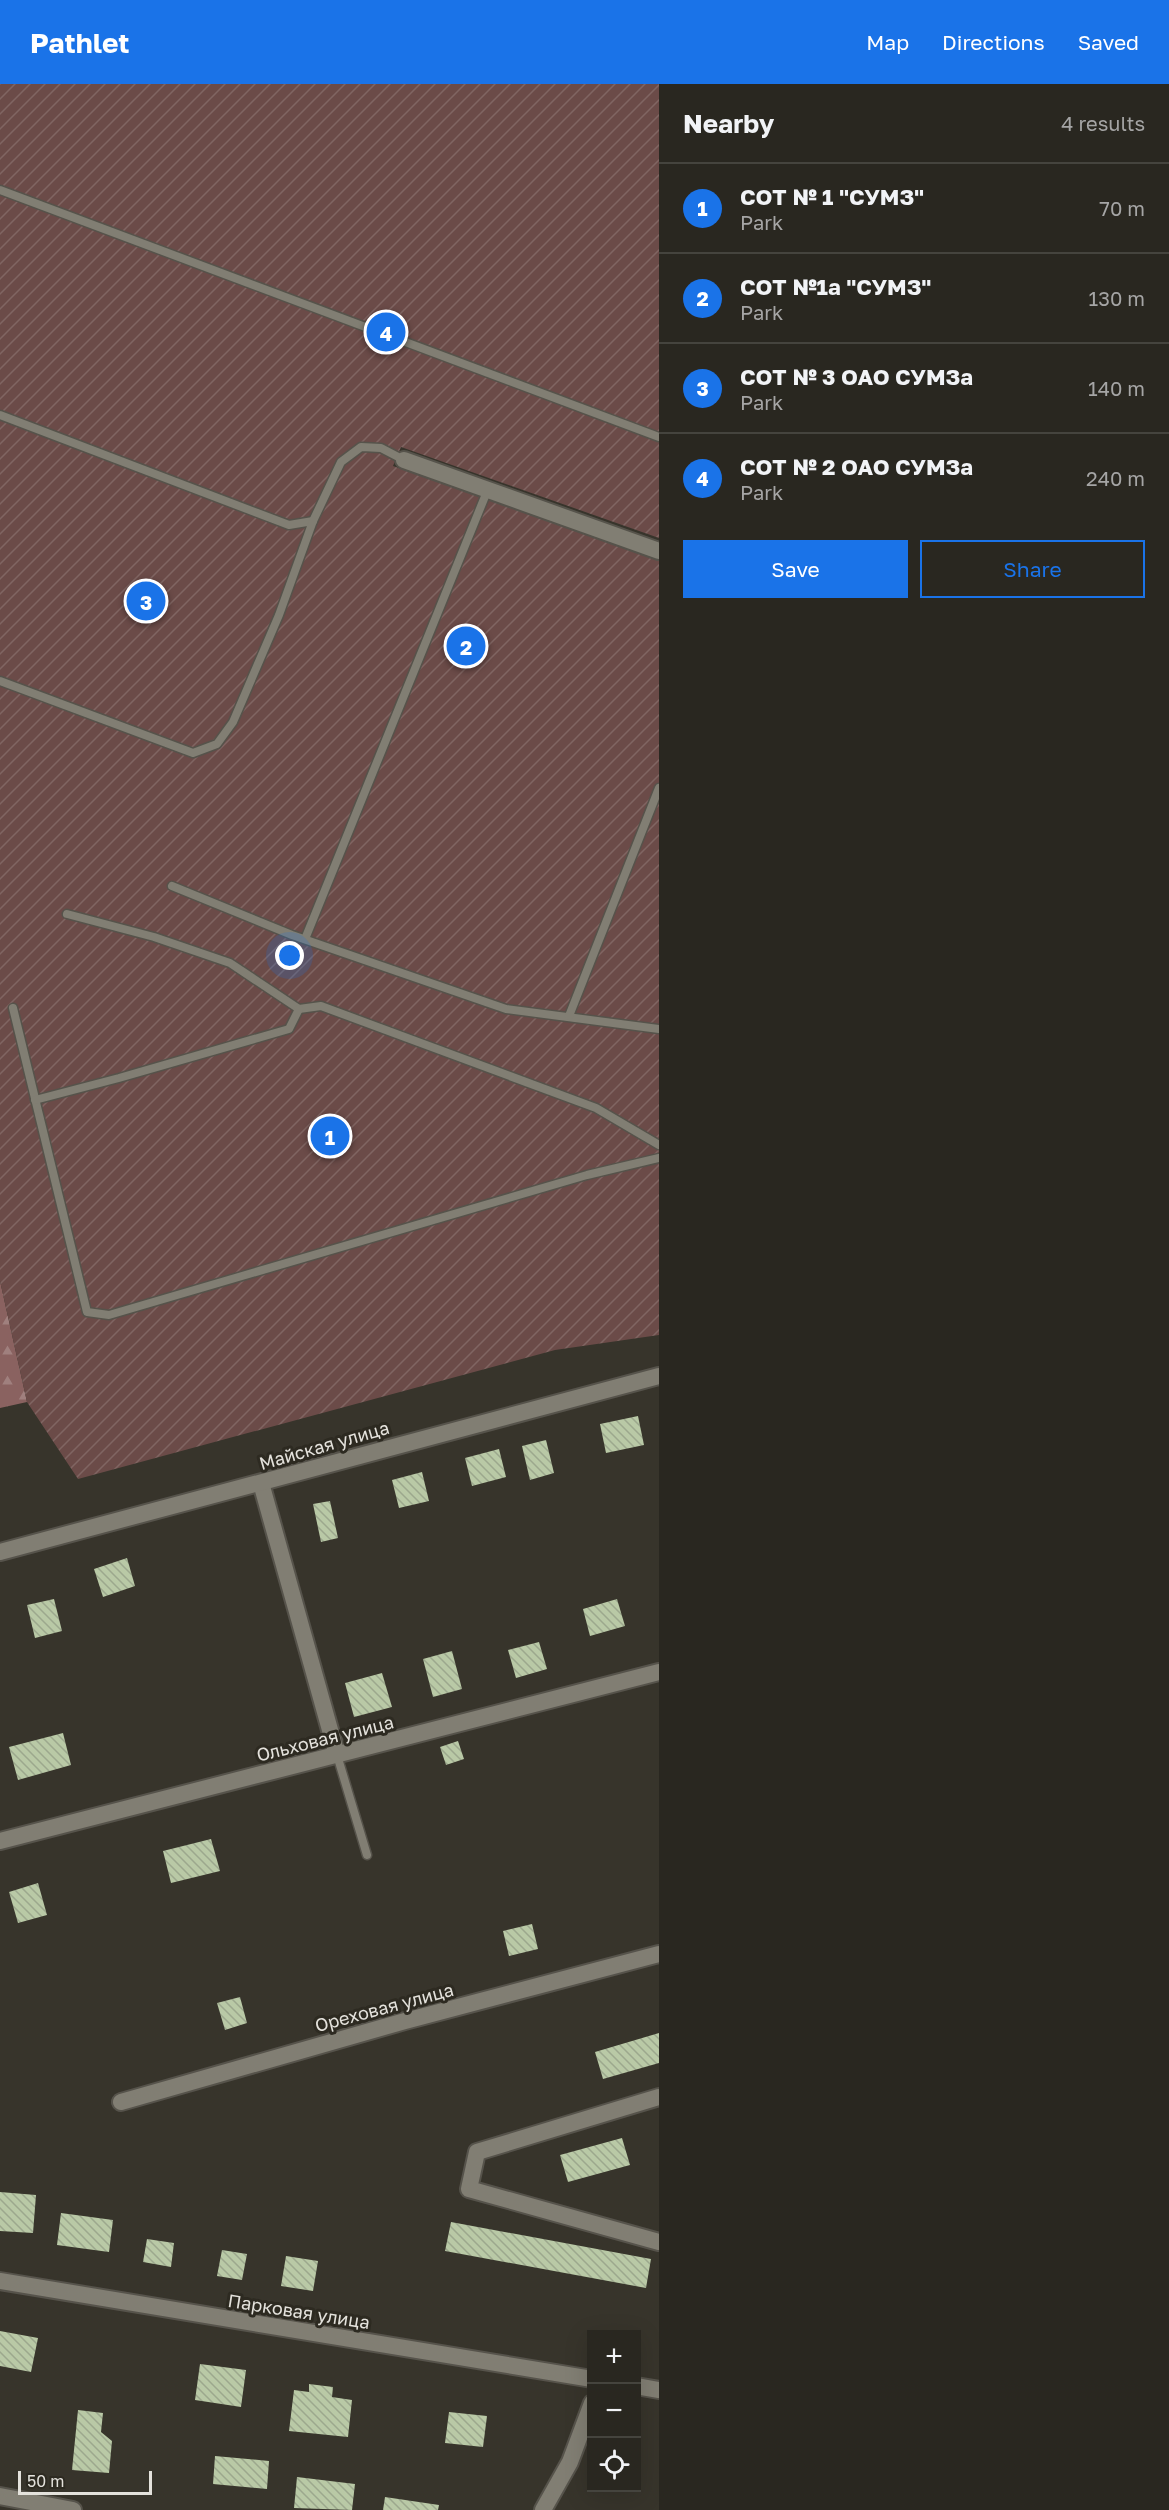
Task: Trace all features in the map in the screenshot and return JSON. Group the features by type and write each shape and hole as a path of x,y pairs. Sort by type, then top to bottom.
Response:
{"street":[{"path":"404,460 659,551"},
{"name":"Майская улица","path":"0,1552 659,1376"},
{"path":"261,1484 338,1755"},
{"name":"Ольховая улица","path":"0,1841 659,1672"},
{"name":"Ореховая улица","path":"121,2102 405,2021 659,1954"},
{"path":"659,2097 477,2152 469,2189 659,2242"},
{"name":"Парковая улица","path":"0,2281 587,2378"},
{"path":"641,2387 659,2390"},
{"path":"543,2510 570,2462 587,2414"},
{"path":"0,2496 73,2510"}],"lane":[{"path":"0,190 659,437"},
{"path":"0,416 289,525 313,521"},
{"path":"0,681 193,753 218,744 233,722 270,637 313,521 341,462 361,447 381,448 404,460"},
{"path":"304,939 488,489"},
{"path":"569,1016 659,788"},
{"path":"172,886 304,939 506,1009 659,1029"},
{"path":"67,914 154,937 230,963 299,1009 321,1006 585,1104 659,1145"},
{"path":"12,1008 87,1312 109,1315 587,1175 659,1158"},
{"path":"35,1100 289,1029 299,1009"},
{"path":"338,1755 367,1855"}],"green space":[{"path":"0,1281 27,1402 0,1408"}],"shaded area":[{"path":"0,84 659,84 659,538 401,447 393,466 659,559 659,1335 555,1350 78,1479 27,1402 0,1281"}],"building":[{"path":"638,1416 644,1445 606,1453 600,1424"},
{"path":"546,1440 554,1473 530,1480 522,1446"},
{"path":"499,1449 506,1477 472,1486 465,1458"},
{"path":"422,1472 429,1501 399,1508 392,1480"},
{"path":"330,1501 338,1538 321,1542 313,1504"},
{"path":"127,1558 135,1586 103,1597 94,1569"},
{"path":"54,1599 62,1631 35,1638 27,1605"},
{"path":"617,1599 625,1626 590,1636 583,1609"},
{"path":"539,1642 547,1669 516,1678 508,1650"},
{"path":"452,1651 462,1689 433,1697 423,1659"},
{"path":"382,1673 392,1707 354,1717 345,1683"},
{"path":"63,1733 71,1765 18,1780 9,1747"},
{"path":"458,1741 464,1759 446,1765 440,1747"},
{"path":"211,1839 220,1871 171,1883 163,1851"},
{"path":"38,1883 47,1915 18,1923 9,1892"},
{"path":"532,1924 538,1949 509,1956 503,1931"},
{"path":"240,1997 247,2023 225,2030 217,2003"},
{"path":"659,2033 659,2063 603,2079 595,2052"},
{"path":"622,2138 630,2165 568,2182 560,2155"},
{"path":"0,2192 36,2195 33,2233 0,2231"},
{"path":"61,2213 113,2220 109,2252 57,2245"},
{"path":"451,2222 651,2259 646,2288 445,2251"},
{"path":"147,2239 174,2243 171,2267 143,2262"},
{"path":"222,2250 247,2254 242,2280 217,2276"},
{"path":"286,2256 318,2261 313,2291 281,2286"},
{"path":"0,2331 38,2338 31,2372 0,2366"},
{"path":"200,2364 246,2370 241,2407 195,2400"},
{"path":"309,2384 333,2387 332,2397 352,2400 348,2437 289,2431 294,2390 309,2392"},
{"path":"78,2410 103,2413 101,2432 112,2441 109,2473 72,2470"},
{"path":"449,2412 487,2416 483,2447 445,2443"},
{"path":"215,2456 269,2461 267,2489 213,2484"},
{"path":"297,2477 355,2484 352,2510 294,2508"},
{"path":"385,2497 439,2505 438,2510 383,2510"}],"place":[{"name":"СОТ № 2 ОАО СУМЗа","path":"386,332"},
{"name":"СОТ № 3 ОАО СУМЗа","path":"146,601"},
{"name":"СОТ №1а \"СУМЗ\"","path":"466,646"},
{"name":"СОТ № 1 \"СУМЗ\"","path":"330,1136"}]}
